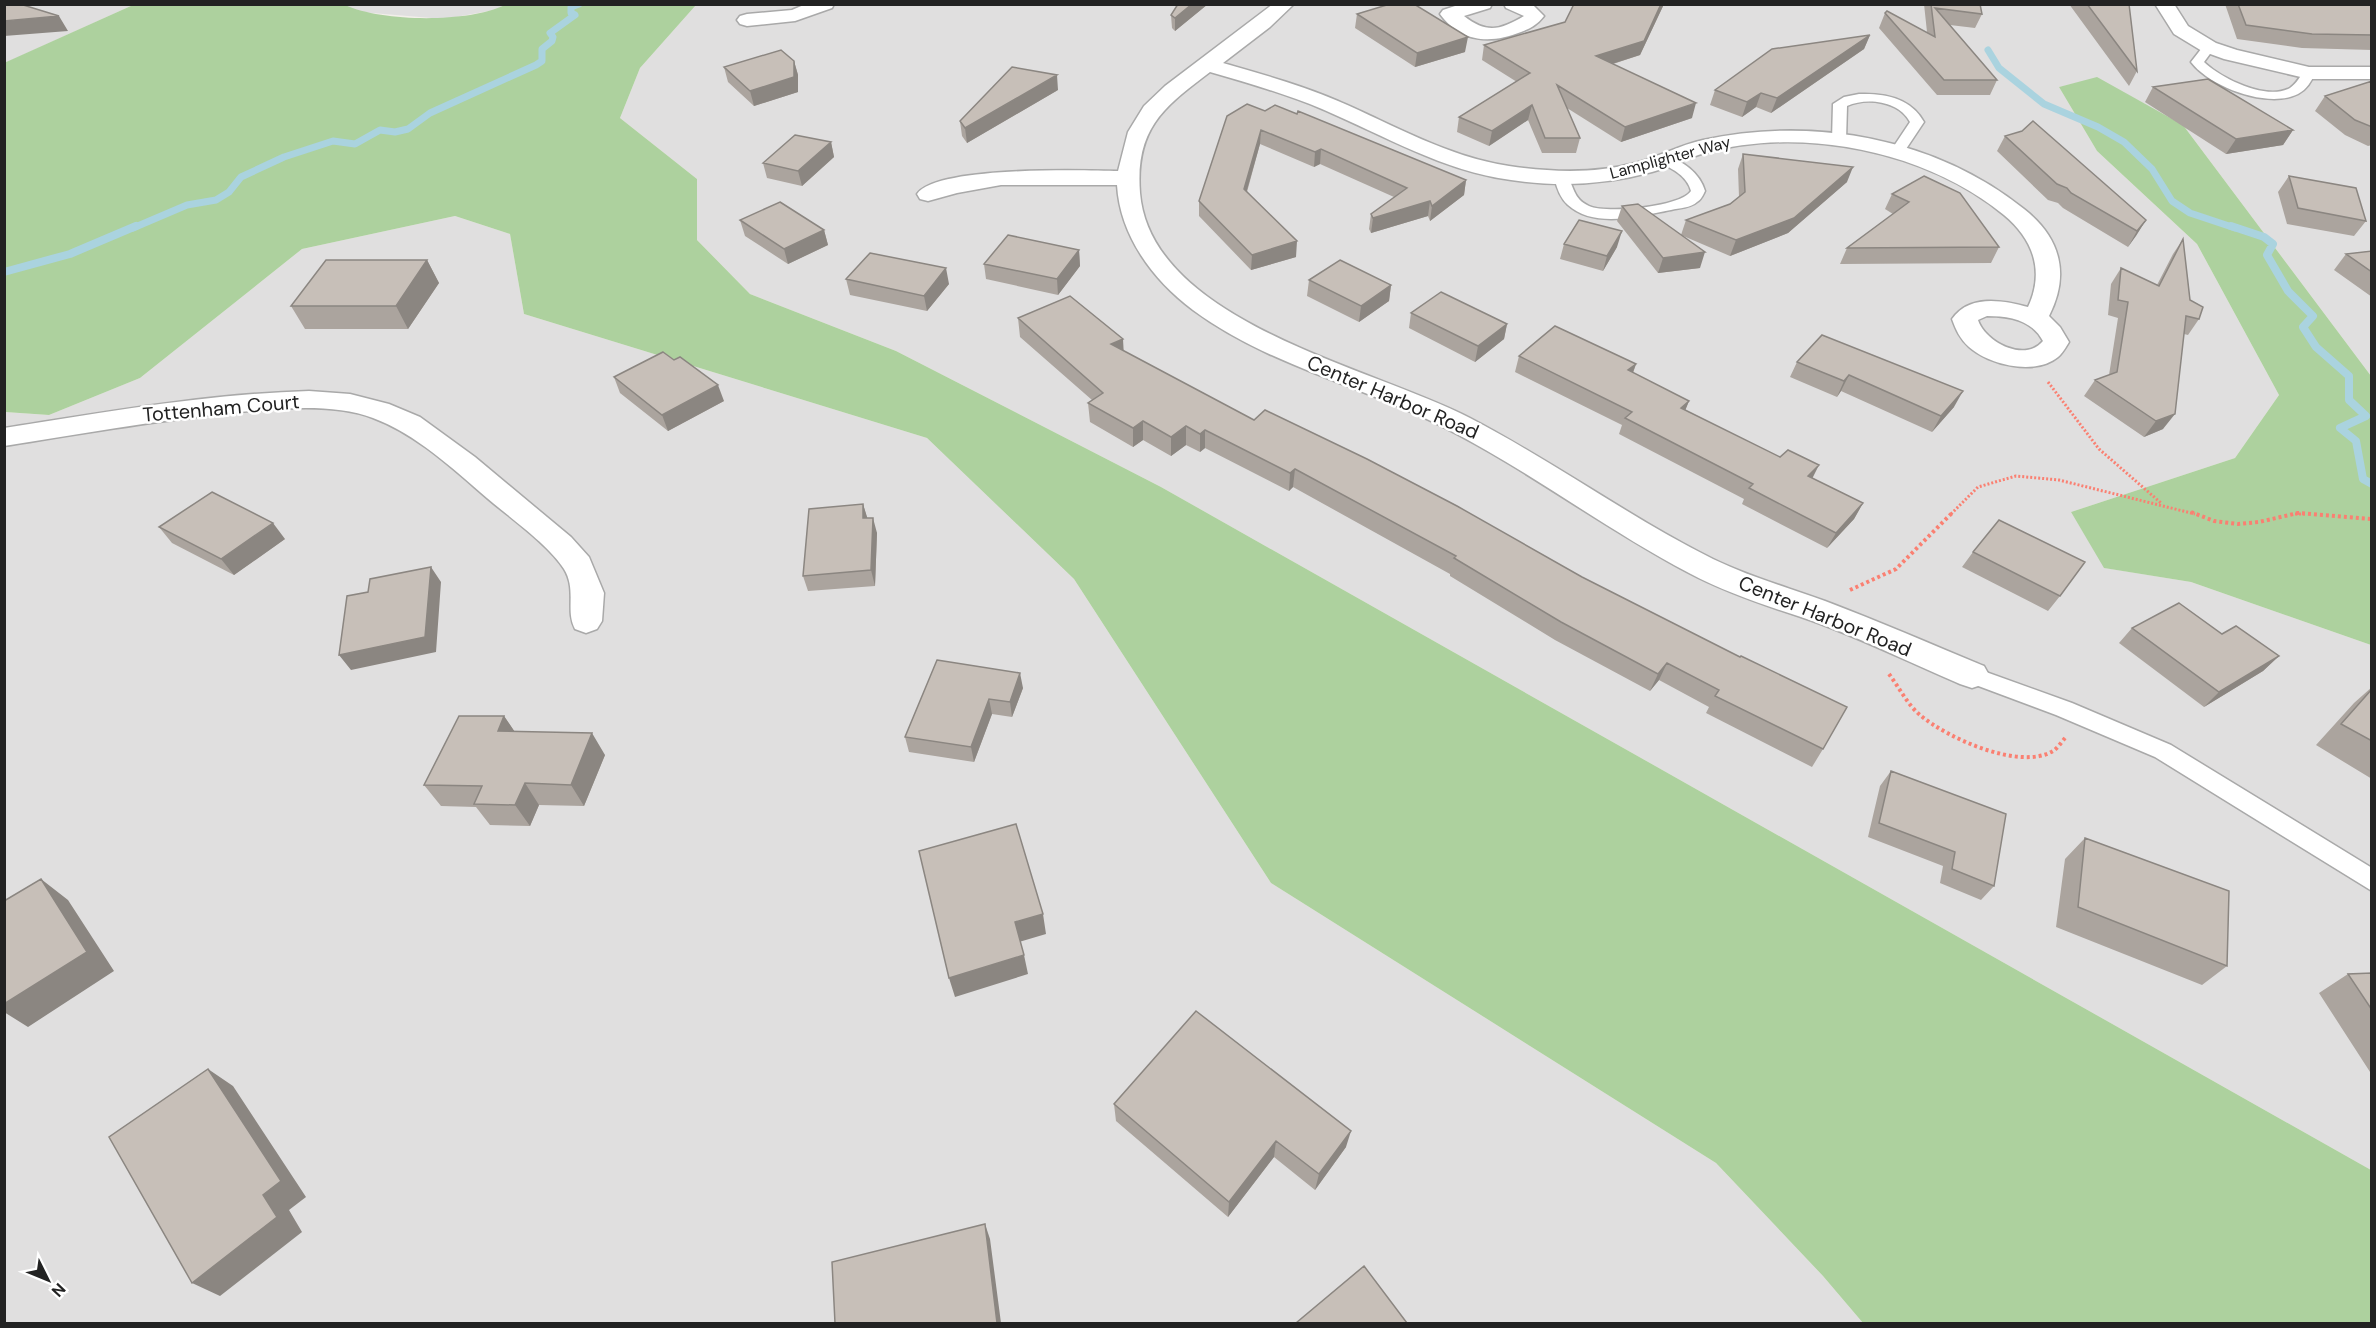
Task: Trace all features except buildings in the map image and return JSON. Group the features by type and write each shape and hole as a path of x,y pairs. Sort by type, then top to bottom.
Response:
{"street":[{"path":"747,20 795,15 825,4"},
{"name":"Center Harbor Road","path":"1285,4 1158,105 1141,126 1127,178 1132,212 1138,229 1154,256 1174,280 1235,326 1275,346 1420,404 1457,423 1551,475 1659,543 1705,568 1780,600 1810,608 1972,675"},
{"path":"1484,4 1450,14 1467,28 1490,37 1530,21 1534,16 1525,6"},
{"path":"2164,4 2181,30 2209,47 2262,63 2309,72 2372,73"},
{"name":"Lamplighter Way","path":"1208,64 1327,104 1465,164 1491,170 1561,176 1619,173 1646,167 1703,146 1778,136 1839,140 1897,152 1930,163 1989,192 2012,209 2029,227 2041,244 2049,262 2049,287 2045,302 2035,318"},
{"path":"928,194 967,182 1003,177 1127,178"},
{"path":"1985,308 2010,310 2035,318 2052,332 2056,342 2052,351 2042,356 2029,358 2004,355 1986,348 1972,338 1966,328 1965,319 1972,312 1985,308"},
{"name":"Tottenham Court","path":"4,438 166,412 263,401 309,399 350,403 379,410 410,423 465,464 560,545 578,566 588,593 586,621"}],"lane":[{"path":"2209,47 2197,62 2203,70 2229,85 2248,92 2285,93 2302,86 2309,72"},
{"path":"1839,140 1840,104 1856,98 1881,99 1905,107 1917,119 1897,152"},
{"path":"1561,176 1565,189 1573,202 1595,213 1619,214 1684,203 1693,199 1698,191 1697,185 1690,176 1665,160"},
{"path":"1972,675 2064,709 2163,750 2372,881"}],"path":[{"path":"2029,358 2099,449 2161,504"},
{"path":"1810,608 1896,569 1978,487 2016,476 2060,480 2183,509 2214,521 2238,524 2259,522 2298,513 2372,519"}],"shaded area":[{"path":"5,4 133,5 5,63"},
{"path":"345,5 505,5 495,10 444,19 360,12"},
{"path":"696,5 2371,5 2371,376 2183,125 2097,78 2059,87 2097,151 2197,244 2279,395 2235,458 2071,512 2105,568 2191,582 2371,645 2371,1170 1161,487 896,351 750,294 697,240 697,179 620,118 640,68"},
{"path":"455,216 510,234 524,314 927,438 1074,579 1271,883 1716,1163 1823,1276 1863,1323 5,1323 4,412 49,415 140,378 302,249"}],"green space":[{"path":"133,5 345,5 380,15 425,18 470,15 505,5 696,5 640,68 620,118 697,179 697,240 750,294 896,351 1161,487 2371,1170 2371,1323 1863,1323 1823,1276 1716,1163 1271,883 1074,579 927,438 524,314 510,234 455,216 302,249 140,378 49,415 5,412 4,63"},
{"path":"2097,77 2183,125 2371,376 2371,645 2191,582 2104,568 2071,512 2235,458 2279,395 2197,244 2097,151 2059,87"}],"waterway":[{"path":"133,228 187,205 216,200 229,192 241,177 284,157 333,141 355,144 380,130 395,132 408,129 430,113 536,65 542,61 542,49 552,41 553,37 550,33 575,15 571,13 571,7 579,4"},
{"path":"1988,50 1999,68 2044,104 2098,127 2124,142 2152,169 2172,201 2190,213 2235,228"},
{"path":"4,272 70,254 136,226"},
{"path":"2231,226 2264,237 2273,244 2267,255 2288,291 2313,316 2303,327 2316,347 2349,376 2349,400 2366,416 2340,428 2356,441 2363,479 2372,484"}]}
